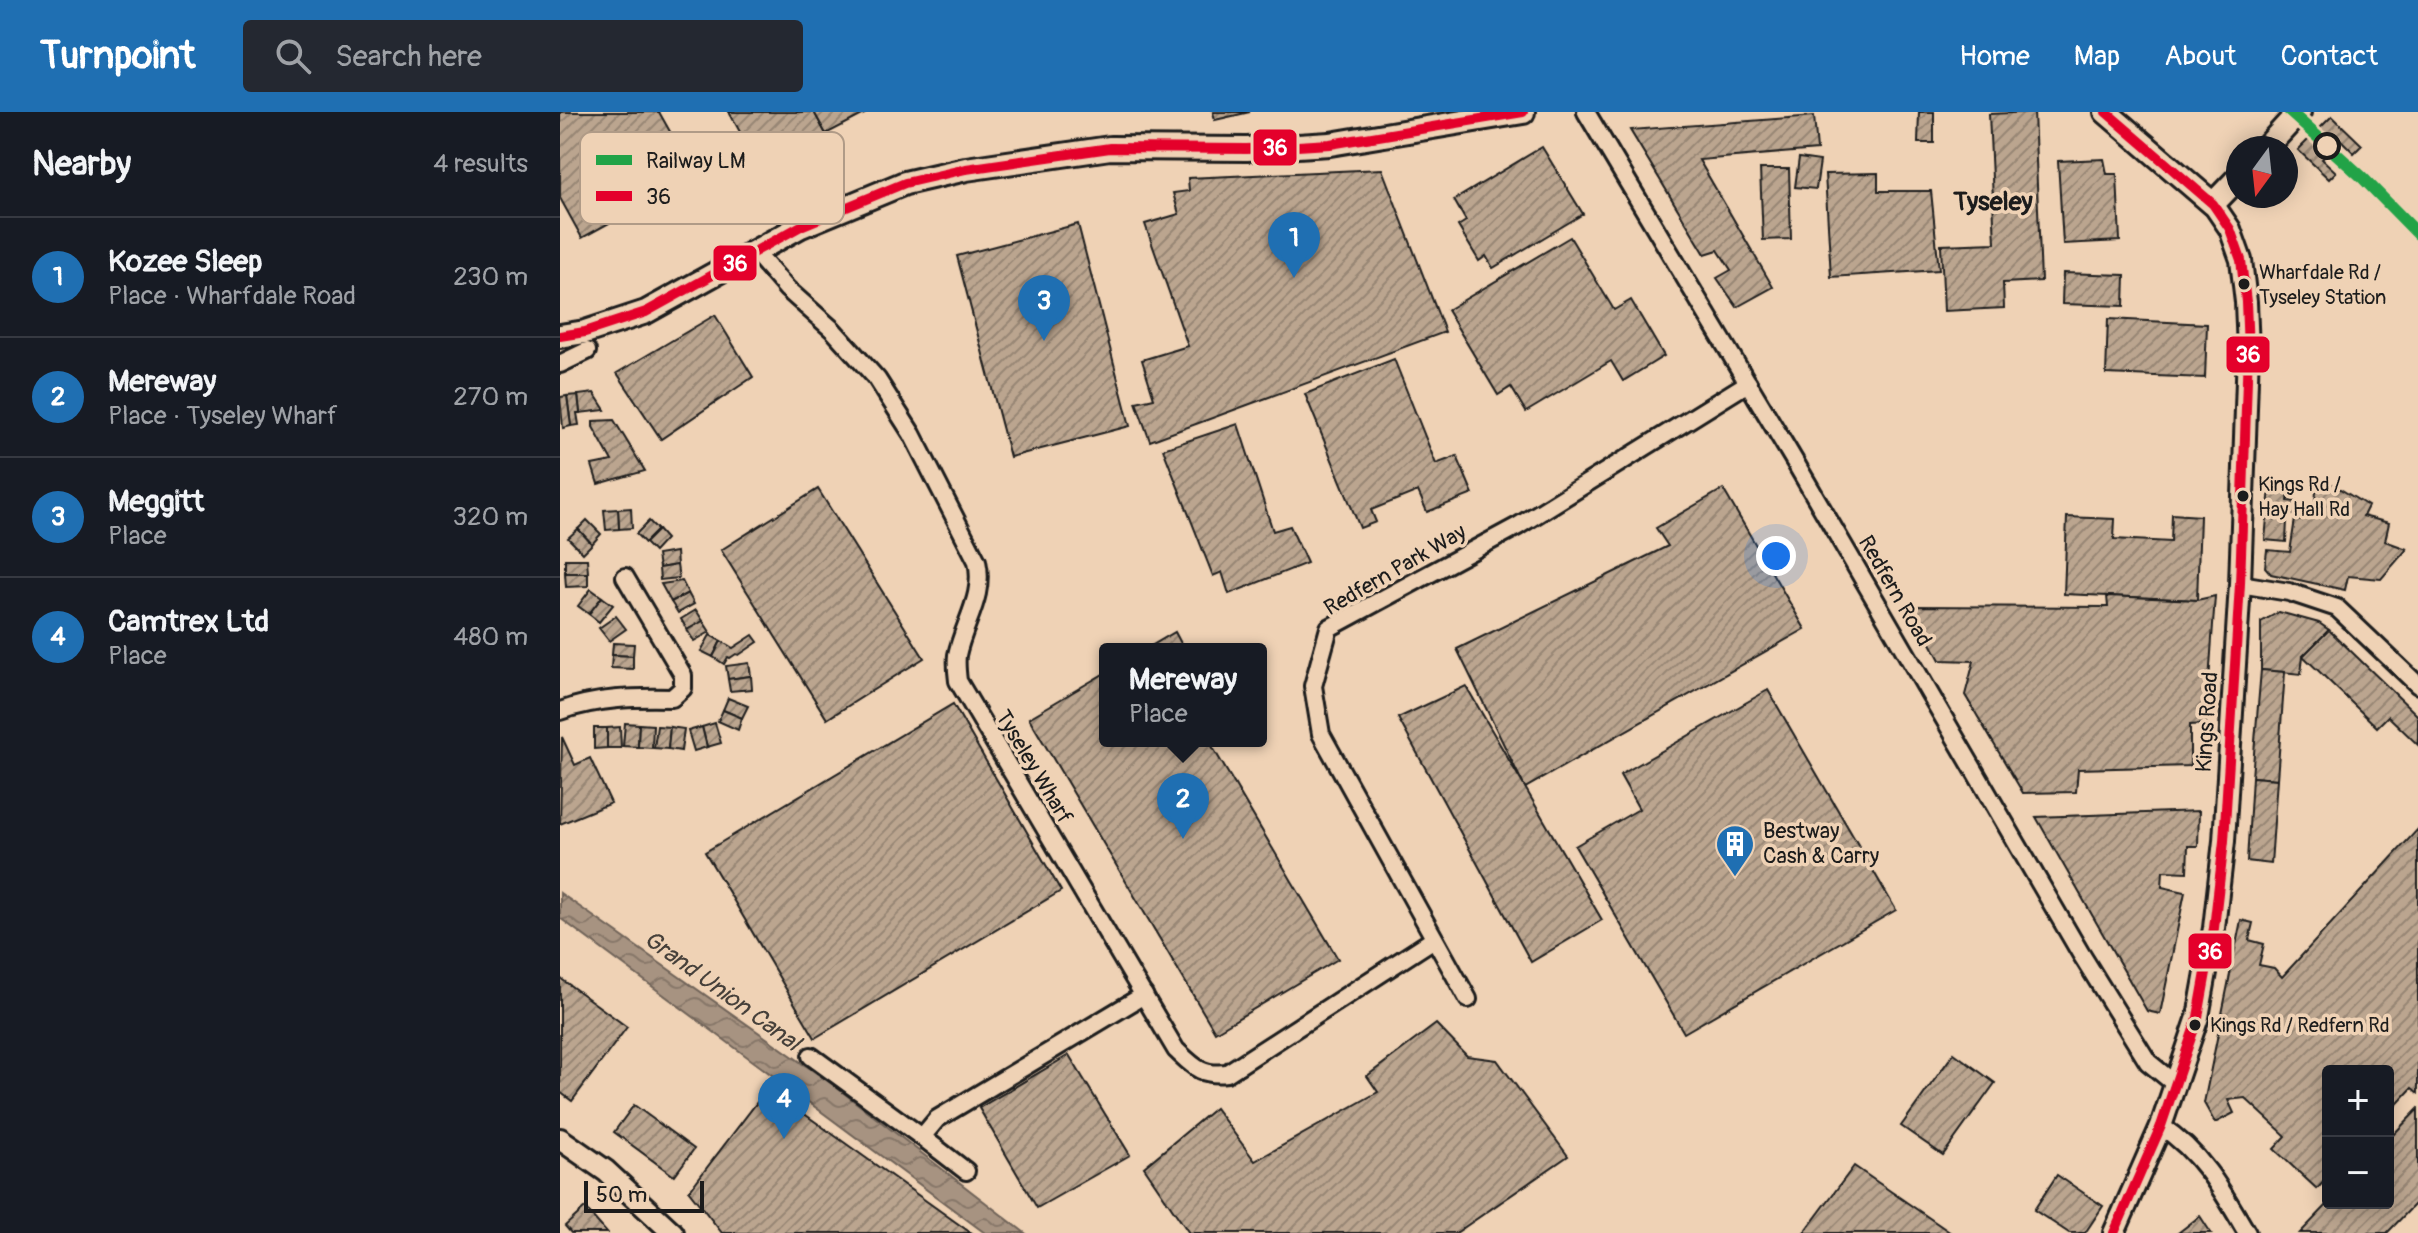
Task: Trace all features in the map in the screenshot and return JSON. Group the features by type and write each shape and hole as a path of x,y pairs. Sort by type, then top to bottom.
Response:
{"main road":[{"path":"844,208 905,183 966,169 1110,148 1247,149 1330,144 1523,112"},
{"path":"2106,112 2213,204 2226,190"},
{"path":"2277,136 2299,112"},
{"path":"560,336 585,332 646,312 806,224"}],"street":[{"name":"Redfern Road","path":"1586,112 2081,954 2148,1062 2175,1084"},
{"name":"Kings Road","path":"2114,1233 2161,1126 2198,1017 2214,928 2224,841 2240,584 2248,364 2241,260 2230,229 2213,204"},
{"name":"Tyseley Wharf","path":"754,251 787,289 833,330 877,379 912,434 977,561 981,578 958,653 958,681 1176,1050 1194,1068 1211,1075 1227,1073 1434,939"},
{"path":"560,364 587,351"},
{"name":"Redfern Park Way","path":"1468,999 1321,734 1313,686 1329,628 1518,526 1748,383"},
{"path":"560,711 583,703 636,697 672,698 683,688 683,675 625,577"},
{"path":"2240,584 2289,592 2337,608 2418,685"},
{"path":"922,1137 937,1119 1144,995"},
{"path":"811,1056 966,1171"},
{"path":"2161,1126 2195,1152 2216,1180 2247,1233"},
{"path":"560,1139 606,1171 673,1233"}],"water":[{"path":"560,893 832,1084 1025,1233 985,1233 560,918"}],"building":[{"path":"560,112 659,112 670,132 580,132 580,224 608,224 582,238 560,198"},
{"path":"729,112 814,112 825,132 740,132"},
{"path":"814,112 868,112 830,132 825,132"},
{"path":"1213,112 1250,112 1215,120"},
{"path":"1919,112 1934,112 1934,143 1918,143"},
{"path":"2034,112 2041,281 2003,283 2004,308 1944,311 1941,245 1995,243 1989,114"},
{"path":"1814,116 1817,150 1699,160 1773,287 1737,307 1717,278 1731,270 1718,250 1705,254 1630,130"},
{"path":"2332,116 2362,145 2354,153 2341,140 2322,159 2336,172 2329,179 2298,150"},
{"path":"1542,147 1583,214 1493,268 1486,256 1479,261 1458,226 1466,221 1454,200"},
{"path":"1799,158 1820,161 1816,189 1795,187"},
{"path":"2104,159 2107,174 2117,174 2120,241 2063,244 2058,161"},
{"path":"1382,169 1445,332 1150,441 1136,402 1154,398 1142,360 1188,346 1145,224 1179,214 1173,193 1189,191 1188,178"},
{"path":"1760,169 1789,169 1791,239 1763,240"},
{"path":"1878,173 1878,191 1931,191 1939,270 1831,277 1825,174"},
{"path":"1078,224 1130,426 1010,457 957,256"},
{"path":"1570,237 1614,310 1631,300 1664,356 1623,381 1611,361 1526,412 1511,387 1498,395 1447,310"},
{"path":"2063,273 2125,275 2124,306 2062,304"},
{"path":"715,315 753,377 661,439 617,373"},
{"path":"2108,319 2207,324 2205,378 2106,374"},
{"path":"1394,359 1436,464 1457,456 1473,494 1427,512 1418,491 1371,510 1376,522 1360,528 1305,394"},
{"path":"594,393 605,410 580,413 578,395"},
{"path":"578,395 579,425 571,426 567,396"},
{"path":"567,396 571,426 563,428 560,397"},
{"path":"614,420 645,471 598,484 592,465 612,461 593,427 593,421"},
{"path":"1238,424 1273,531 1290,526 1307,563 1229,594 1222,572 1213,576 1163,449"},
{"path":"2317,482 2332,484 2368,506 2363,516 2389,523 2385,541 2407,549 2381,579 2348,576 2345,590 2271,574 2265,567 2267,550 2290,552 2295,519 2302,521 2304,510 2314,512"},
{"path":"2270,488 2289,490 2288,501 2298,502 2297,515 2288,514 2287,520 2267,518"},
{"path":"818,489 924,658 827,719 721,550"},
{"path":"1723,489 1805,629 1525,788 1457,649 1668,546 1656,528"},
{"path":"631,508 632,528 619,529 618,509"},
{"path":"618,509 619,529 606,530 604,510"},
{"path":"2172,514 2200,516 2197,600 2064,594 2067,517 2115,519 2114,539 2171,542"},
{"path":"2267,518 2287,520 2286,542 2265,540"},
{"path":"587,520 601,534 592,544 578,529"},
{"path":"649,521 658,530 645,543 636,534"},
{"path":"578,529 592,544 583,553 568,538"},
{"path":"658,530 666,539 654,552 645,543"},
{"path":"676,552 677,565 659,568 657,555"},
{"path":"565,559 587,559 588,573 565,573"},
{"path":"677,565 679,578 660,580 659,568"},
{"path":"565,573 588,573 588,586 566,587"},
{"path":"682,581 688,593 671,602 661,584"},
{"path":"591,589 602,597 589,614 578,606"},
{"path":"688,593 694,604 678,613 671,602"},
{"path":"2107,596 2197,600 2215,596 2206,724 2190,725 2190,766 2078,769 2076,792 2023,793 1965,695 1974,661 1940,660 1911,606 2108,607"},
{"path":"602,597 613,605 599,622 589,614"},
{"path":"696,610 703,621 687,630 681,619"},
{"path":"2279,612 2319,623 2329,630 2303,656 2301,674 2261,670 2261,622"},
{"path":"616,616 626,629 609,641 599,628"},
{"path":"703,621 710,632 694,641 687,630"},
{"path":"2329,630 2418,716 2418,745 2388,716 2377,727 2303,656"},
{"path":"1175,632 1181,643 1156,643"},
{"path":"710,635 721,641 713,657 701,651"},
{"path":"753,635 758,642 739,655 728,657 724,664 713,657 721,641 733,648"},
{"path":"613,643 634,644 633,656 612,655"},
{"path":"612,655 633,656 633,669 611,668"},
{"path":"749,663 751,676 728,679 726,666"},
{"path":"2261,670 2285,672 2277,779 2252,777"},
{"path":"751,676 752,689 730,691 728,679"},
{"path":"1099,677 1099,747 1213,747 1338,959 1215,1032 1029,718"},
{"path":"1466,686 1602,920 1531,962 1398,718"},
{"name":"Bestway Cash & Carry","path":"1768,690 1896,910 1684,1033 1575,846 1639,809 1620,775"},
{"path":"728,698 748,706 742,718 723,710"},
{"path":"953,704 1061,891 815,1038 705,852"},
{"path":"723,710 742,718 738,730 718,721"},
{"path":"625,723 639,724 638,747 623,746"},
{"path":"715,723 721,743 707,747 702,727"},
{"path":"639,724 653,725 652,748 638,747"},
{"path":"657,726 670,727 668,749 654,748"},
{"path":"620,727 621,748 607,748 607,728"},
{"path":"670,727 684,729 681,751 668,749"},
{"path":"702,727 707,747 694,751 688,731"},
{"path":"594,728 607,728 607,748 594,749"},
{"path":"562,737 575,765 590,758 611,803 560,824"},
{"path":"2252,777 2277,779 2271,864 2247,861"},
{"path":"2199,811 2198,846 2188,846 2187,872 2163,871 2162,887 2185,892 2160,1014 2147,1011 2036,817"},
{"path":"2418,829 2418,1093 2412,1088 2394,1108 2394,1065 2322,1065 2322,1184 2317,1189 2274,1149 2286,1136 2245,1098 2228,1100 2234,1113 2215,1123 2204,1103 2241,920 2253,923 2249,940 2264,944 2259,965 2274,968 2282,977"},
{"path":"560,978 627,1027 572,1101 560,1092"},
{"path":"1436,1024 1467,1056 1497,1060 1568,1156 1456,1233 1189,1233 1144,1167 1215,1108 1255,1161 1378,1092 1367,1076"},
{"path":"1954,1053 1995,1083 1943,1155 1901,1126"},
{"path":"1069,1055 1130,1155 1037,1208 979,1108"},
{"path":"768,1088 971,1233 722,1233 689,1191"},
{"path":"634,1105 694,1149 674,1176 614,1132"},
{"path":"2418,1109 2418,1201 2387,1233 2300,1233 2323,1209 2394,1209 2394,1134"},
{"path":"1854,1166 1951,1233 1804,1233"},
{"path":"2057,1175 2103,1206 2085,1233 2069,1233 2034,1210"},
{"path":"585,1208 607,1233 571,1233 565,1226"},
{"path":"2200,1216 2211,1233 2178,1233"}],"rail line":[{"name":"LM","path":"2290,112 2362,177 2418,234"}],"transit line":[{"name":"36","path":"844,208 905,183 966,169 1110,148 1247,149 1330,144 1523,112"},
{"name":"36","path":"2106,112 2213,204 2230,229 2241,260 2248,350 2240,584 2224,841 2214,928 2198,1017 2161,1126 2114,1233"},
{"name":"36","path":"560,336 585,332 646,312 806,224"}],"place":[{"name":"Kozee Sleep","path":"1294,278"},
{"name":"Wharfdale Rd / Tyseley Station","path":"2244,284"},
{"name":"Meggitt","path":"1044,341"},
{"name":"Kings Rd / Hay Hall Rd","path":"2243,496"},
{"name":"Mereway","path":"1183,839"},
{"name":"Bestway Cash & Carry","path":"1735,878"},
{"name":"Kings Rd / Redfern Rd","path":"2195,1025"},
{"name":"Camtrex Ltd","path":"784,1139"}],"district":[{"name":"Tyseley","path":"1993,202"}],"water label":[{"name":"Grand Union Canal","path":"722,991"}]}
